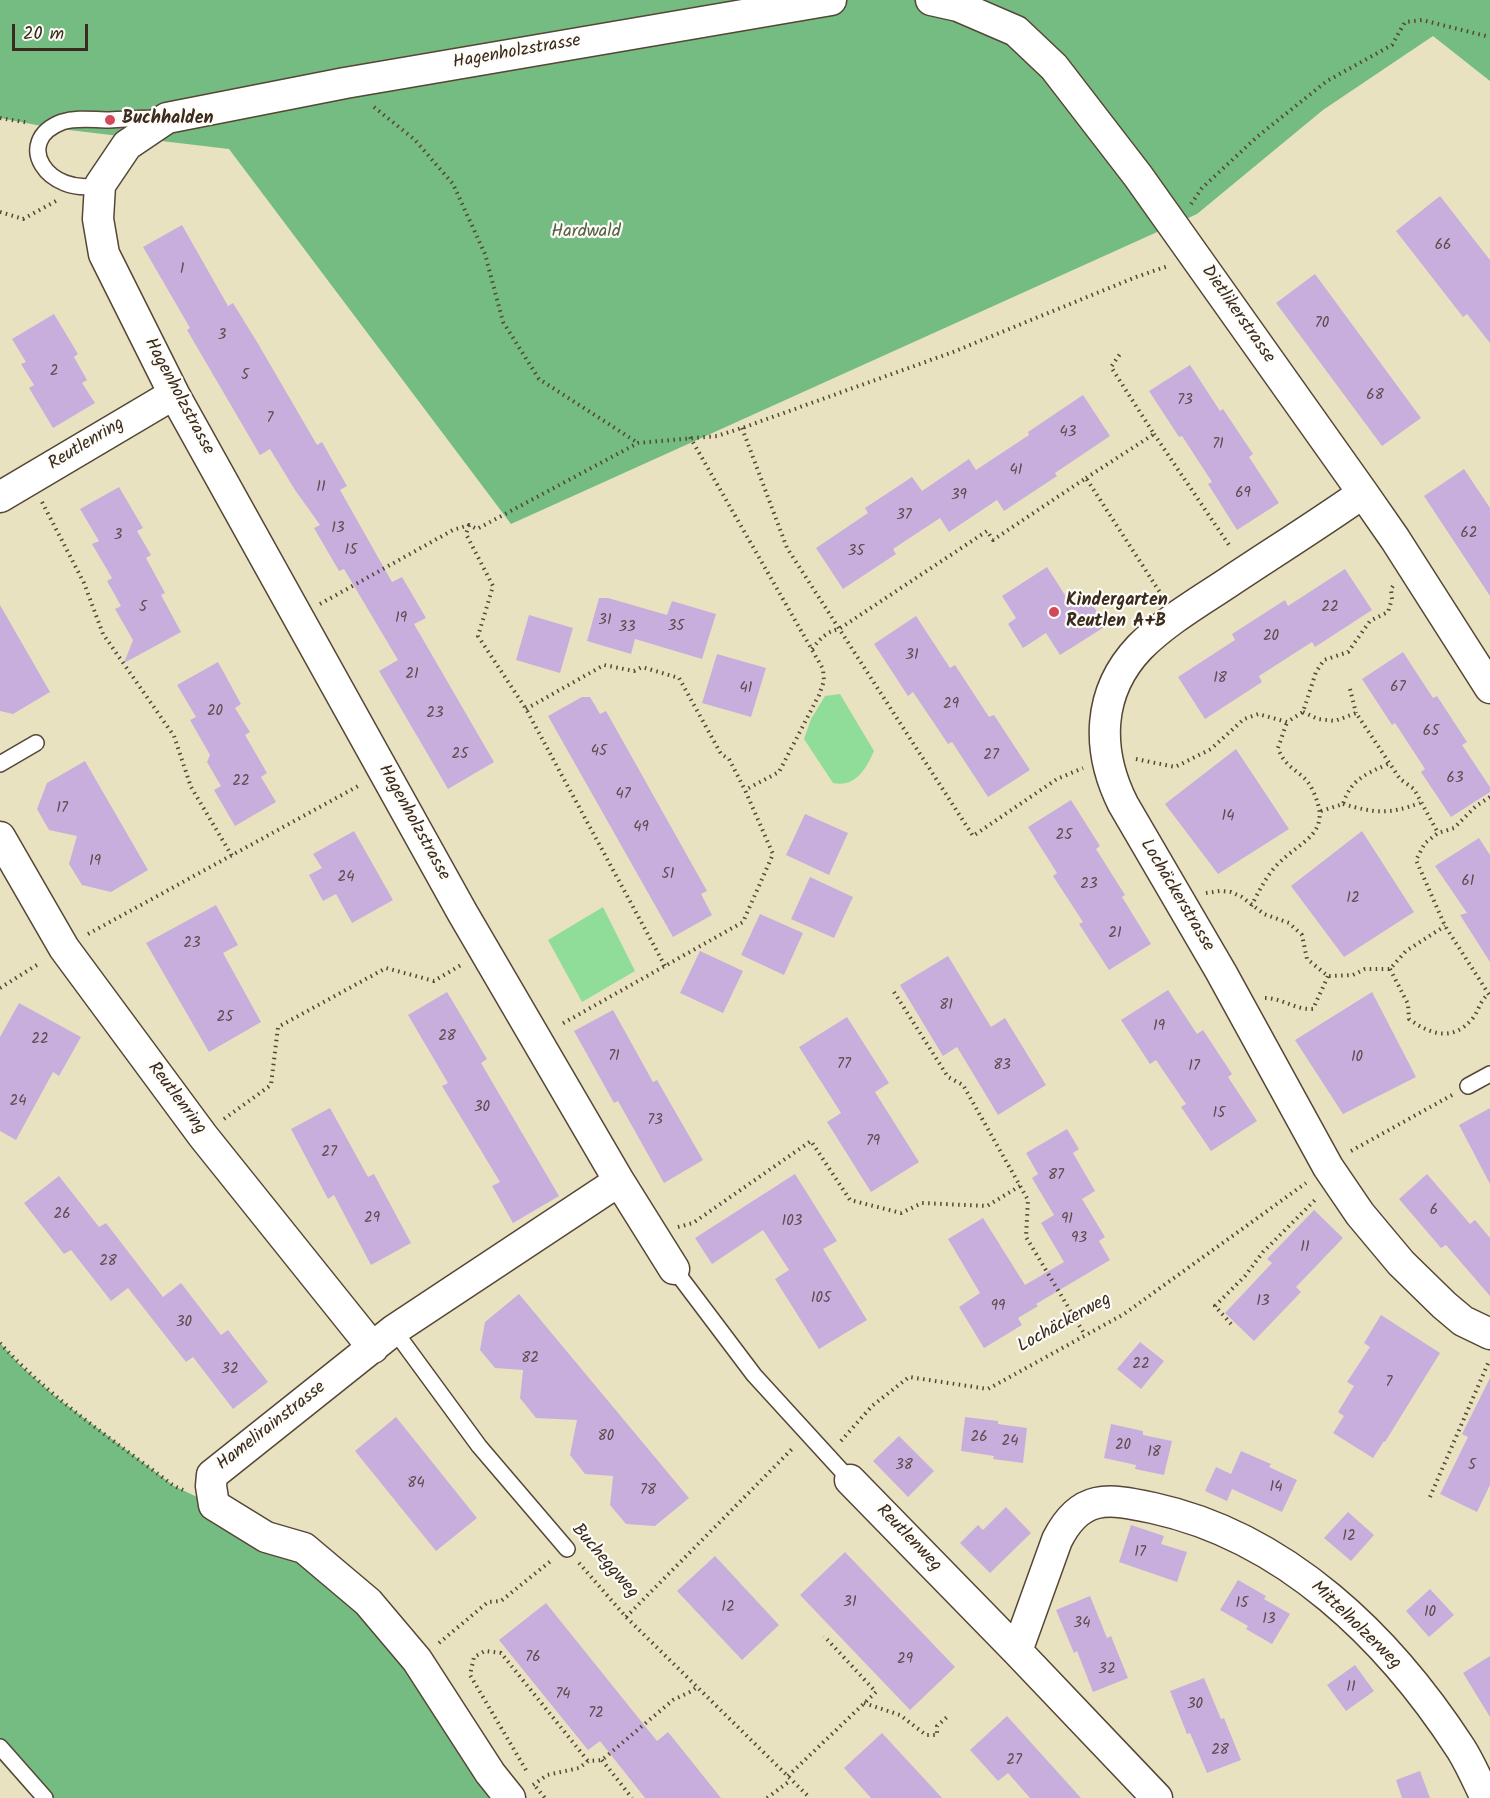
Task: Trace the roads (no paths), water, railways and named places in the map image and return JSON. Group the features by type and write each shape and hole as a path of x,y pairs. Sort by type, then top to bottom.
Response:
{"street":[{"name":"Hagenholzstrasse","path":"674,1269 619,1181 485,951 174,394 104,254 98,219 100,185 127,144 167,118 345,82 831,0"},
{"name":"Dietlikerstrasse","path":"931,0 958,6 1016,31 1054,67 1138,176 1363,493 1490,688"},
{"name":"Reutlenring","path":"0,497 174,394"},
{"name":"Lochäckerstrasse","path":"1363,493 1181,615 1140,648 1122,670 1111,695 1104,724 1106,759 1113,784 1127,812 1221,972 1328,1167 1360,1214 1401,1263 1463,1321 1490,1334"},
{"name":"Reutlenring","path":"0,837 64,948 203,1136 383,1339"},
{"name":"Hamelirainstrasse","path":"510,1798 490,1773 417,1660 368,1602 304,1548 266,1537 214,1505 212,1475 383,1339 619,1181"},
{"name":"Reutlenweg","path":"850,1480 1156,1798"},
{"name":"Mittelholzerweg","path":"1017,1651 1057,1540 1065,1523 1077,1511 1106,1501 1128,1502 1166,1510 1221,1530 1269,1553 1322,1589 1388,1653 1427,1702 1462,1750 1486,1798"}],"lane":[{"path":"100,185 86,188 71,186 57,181 50,175 43,168 38,150 45,134 64,122 80,119 167,118"},
{"path":"0,764 36,743"},
{"path":"1468,1086 1490,1074"},
{"name":"Reutlenweg","path":"674,1269 754,1374 850,1480"},
{"name":"Bucheggweg","path":"383,1339 567,1549"},
{"path":"0,1748 45,1798"}],"place":[{"name":"Buchhalden","path":"110,120"},
{"name":"Kindergarten Reutlen A+B","path":"1054,612"}],"park label":[{"name":"Hardwald","path":"586,233"}]}
